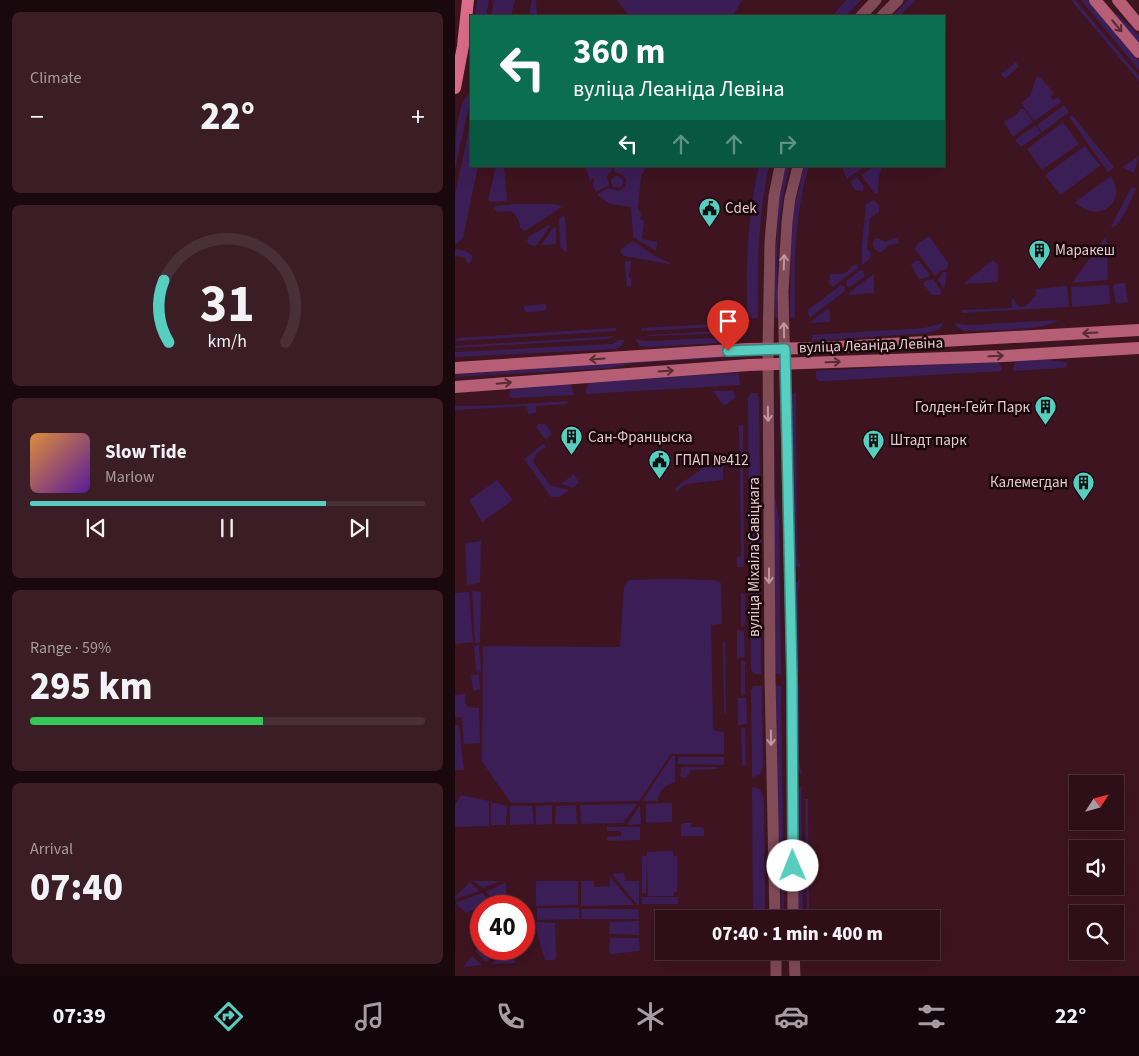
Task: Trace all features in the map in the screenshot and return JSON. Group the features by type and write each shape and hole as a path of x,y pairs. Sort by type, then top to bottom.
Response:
{"main road":[{"path":"455,88 463,46 468,0"},
{"path":"1095,0 1139,52"},
{"path":"1118,0 1139,25"},
{"name":"вуліца Леаніда Левіна","path":"455,368 768,349 1139,330"},
{"name":"вуліца Леаніда Левіна","path":"455,387 785,364 1004,356 1139,348"}],"street":[{"path":"862,15 876,0"},
{"path":"883,15 898,0"},
{"name":"вуліца Міхаіла Савіцкага","path":"775,910 770,688 768,349 770,242 774,196 780,167"},
{"path":"793,910 792,668 783,292 785,237 790,198 798,167"},
{"path":"776,960 776,976"},
{"path":"794,960 795,976"}],"shaded area":[{"path":"477,0 489,0 486,15 475,15"},
{"path":"494,0 515,0 511,15 491,15"},
{"path":"532,0 536,0 537,15 529,14"},
{"path":"617,0 742,0 734,15 628,15"},
{"path":"846,0 861,0 847,15 833,15"},
{"path":"908,0 916,0 900,15 893,15"},
{"path":"1071,0 1075,0 1139,76 1139,81"},
{"path":"1081,0 1089,0 1139,60 1139,70"},
{"path":"1116,13 1139,35 1139,44 1114,15"},
{"path":"1016,62 1019,66 1006,78 1003,77 1001,74"},
{"path":"1037,76 1054,93 1050,96 1053,100 1058,97 1061,102 1034,121 1021,103 1030,96"},
{"path":"470,94 470,102 455,169 458,119 460,109"},
{"path":"1064,105 1069,112 1042,132 1037,125"},
{"path":"1020,109 1024,109 1033,122 1013,137 1004,122 1016,115"},
{"path":"1072,115 1114,167 1108,172 1069,117"},
{"path":"1063,122 1079,144 1042,170 1027,149"},
{"path":"470,125 470,167 478,167 463,238 455,245 455,194"},
{"path":"1035,125 1041,133 1021,147 1015,140"},
{"path":"1085,146 1100,166 1060,195 1045,175"},
{"path":"1139,156 1134,173 1122,167"},
{"path":"496,167 504,167 507,201 491,202 488,200"},
{"path":"585,167 611,167 611,171 607,176 609,185 596,192 592,184 595,180 593,178 590,181"},
{"path":"613,167 646,167 641,176 638,209 641,213 640,219 644,221 642,239 657,242 656,251 633,237 631,207 610,204 599,196 598,194 608,188 618,191 625,186 626,179 623,175 615,172"},
{"path":"759,167 769,167 759,242 758,318 750,318 747,314 747,273 752,202"},
{"path":"783,167 790,167 782,203 778,242 778,318 775,318 774,289 778,213 777,191"},
{"path":"804,167 809,167 800,203 796,241 795,317 790,318 791,249 793,215"},
{"path":"844,167 850,169 851,167 864,167 847,179 843,169"},
{"path":"873,167 882,167 878,193 875,194 861,175"},
{"path":"615,176 619,176 623,182 619,188 615,188 611,184 611,180"},
{"path":"1111,176 1116,194 1113,202 1108,207 1101,211 1093,211 1084,209 1075,202"},
{"path":"857,177 864,186 863,191 855,190 850,182"},
{"path":"1134,187 1136,189 1126,210 1120,221 1113,228 1111,226 1131,188"},
{"path":"874,200 879,206 879,212 870,218 867,249 871,256 862,265 866,204"},
{"path":"552,204 563,206 525,231 520,228 519,221 513,212 496,211 494,208 495,206"},
{"path":"562,216 565,217 567,251 560,247 559,219"},
{"path":"549,225 536,246 530,245 527,241 528,237"},
{"path":"554,227 556,228 556,244 541,245"},
{"path":"929,236 948,263 947,269 940,271 935,276 915,249 916,245"},
{"path":"1106,236 1108,280 1072,283"},
{"path":"878,238 885,242 897,238 899,243 888,245 882,252 879,252 873,245 875,239"},
{"path":"631,242 670,263 623,256 620,250"},
{"path":"456,249 466,251 473,256 470,263 467,263 465,257 456,256 455,259"},
{"path":"993,260 998,265 998,282 965,284 965,282"},
{"path":"626,261 631,261 629,277 631,279 631,287 627,286"},
{"path":"915,261 919,261 930,275 929,277 919,279 911,265"},
{"path":"857,265 858,268 833,287 829,283 830,274 845,273 851,266"},
{"path":"861,270 865,276 850,287 847,286 846,281"},
{"path":"943,272 947,274 944,289 938,280"},
{"path":"874,274 874,293 850,295 848,293"},
{"path":"933,279 942,292 940,295 932,295 923,284 925,281"},
{"path":"1125,283 1128,302 1116,304 1113,286"},
{"path":"841,285 845,287 845,291 809,318 808,310"},
{"path":"1109,285 1110,304 1072,307 1071,287"},
{"path":"1067,286 1069,307 962,313 961,310 1012,308 1012,299 1014,299 1018,306 1023,307 1036,296 1036,289"},
{"path":"546,304 546,310 544,311 526,312 524,310 524,306"},
{"path":"828,308 830,322 809,323"},
{"path":"1058,320 1052,324 1028,328 965,331 954,323 969,325"},
{"path":"943,323 940,329 929,333 812,341 812,335 924,328"},
{"path":"715,324 715,327 641,331 641,328"},
{"path":"616,328 616,331 456,341 457,338"},
{"path":"735,330 735,333 648,335"},
{"path":"614,336 608,339 455,348 455,346"},
{"path":"736,338 736,342 649,347 640,346 635,339 649,341"},
{"path":"619,340 624,340 623,344 617,349 455,357 455,352 612,344"},
{"path":"737,355 737,357 634,363 610,368 455,377 455,375 534,369 555,365"},
{"path":"1029,358 1067,362 1067,366 1064,368 1013,371 1016,362"},
{"path":"997,361 1002,368 1001,371 826,381 820,381 816,378 816,371"},
{"path":"739,373 740,385 585,394 588,383 594,381"},
{"path":"528,385 571,385 574,395 511,398 509,395 510,390"},
{"path":"713,391 734,391 735,398 724,406"},
{"path":"772,392 774,392 775,496 779,520 781,674 775,674"},
{"path":"751,393 758,393 759,404 761,560 760,564 755,568 749,568 748,398"},
{"path":"796,393 797,557 801,568 796,566 793,561 790,394"},
{"path":"567,401 568,404 536,406 536,413 528,414 527,406 455,410 455,406"},
{"path":"537,424 546,424 552,434 545,439 536,427"},
{"path":"739,425 743,425 744,567 737,567 737,557 741,556"},
{"path":"543,444 546,447 535,455 533,462 550,485 569,490 559,497 551,497 524,459"},
{"path":"717,458 723,461 723,480 686,484 676,492 675,488"},
{"path":"574,474 579,482 573,488 561,484"},
{"path":"497,480 513,500 482,522 469,500"},
{"path":"481,541 480,583 467,585 465,543"},
{"path":"750,579 756,579 761,588 761,674 754,674 751,670"},
{"path":"800,579 798,591 799,673 794,673 795,584"},
{"path":"629,580 714,580 721,583 722,622 721,624 711,625 713,730 724,732 724,754 671,754 639,801 511,803 482,762 483,646 620,647 624,586"},
{"path":"472,591 481,592 480,642 475,643"},
{"path":"469,592 473,642 455,644 455,593"},
{"path":"741,594 745,594 745,626 741,627"},
{"path":"737,630 744,631 745,657 737,658"},
{"path":"725,640 726,714 724,712 723,643"},
{"path":"479,645 481,671 476,672 474,646"},
{"path":"741,660 745,661 745,695 741,696"},
{"path":"479,674 480,689 473,691 471,675"},
{"path":"775,685 781,686 784,910 782,910 781,861 777,833"},
{"path":"794,685 799,685 799,760 802,775 796,770"},
{"path":"753,686 762,686 763,767 760,775 752,777 751,690"},
{"path":"465,694 465,703 468,707 479,708 480,743 464,744 462,718 455,717 455,695"},
{"path":"738,698 746,698 747,724 738,725"},
{"path":"455,725 459,725 464,770 455,770"},
{"path":"741,728 745,728 746,765 742,765"},
{"path":"672,756 675,756 675,782 663,789 658,801 642,801"},
{"path":"678,757 724,757 724,765 678,764"},
{"path":"681,767 717,767 717,769 690,770 687,778 680,777"},
{"path":"802,786 803,910 797,910 796,791"},
{"path":"752,787 760,790 764,801 765,910 753,910"},
{"path":"461,795 489,801 489,826 455,827 455,805"},
{"path":"805,799 808,799 809,910 807,910"},
{"path":"491,802 507,806 506,825 491,825"},
{"path":"672,803 672,822 646,823 646,804"},
{"path":"637,804 623,823 581,824 580,805"},
{"path":"552,805 552,824 536,825 536,806"},
{"path":"576,805 577,824 555,824 556,806"},
{"path":"640,805 641,824 627,825"},
{"path":"510,806 532,806 534,824 510,825"},
{"path":"691,823 691,827 702,827 704,829 704,836 681,836 681,825"},
{"path":"607,827 640,827 640,840 607,841 607,837 621,836 621,831 607,831"},
{"path":"673,851 673,856 677,856 677,892 674,892 674,896 648,896 647,860 646,893 642,893 642,856 647,856 647,852"},
{"path":"624,873 625,881 639,881 639,905 637,905 612,874"},
{"path":"610,877 634,905 581,906 581,881 594,881 594,887 610,886"},
{"path":"473,881 500,881 483,888"},
{"path":"537,881 578,881 578,905 536,906"},
{"path":"470,882 479,891 455,899 455,897"},
{"path":"506,882 507,895 489,895 486,892"},
{"path":"470,897 470,911 466,913 455,903"},
{"path":"642,897 678,897 678,904 642,904"},
{"path":"537,908 579,908 579,919 537,920"},
{"path":"581,909 638,909 639,919 582,919"},
{"path":"639,921 639,935 609,934 610,922"},
{"path":"536,922 555,923 556,958 554,960 545,960 537,933"},
{"path":"610,938 639,938 640,951 611,954 609,953"},
{"path":"470,958 470,960 476,960 482,965 463,967"},
{"path":"496,960 515,960 516,963 491,964"}],"place":[{"name":"Cdek","path":"709,227"},
{"name":"Маракеш","path":"1039,269"},
{"name":"Голден-Гейт Парк","path":"1046,426"},
{"name":"Сан-Францыска","path":"572,456"},
{"name":"Штадт парк","path":"874,459"},
{"name":"ГПАП №412","path":"659,479"},
{"name":"Калемегдан","path":"1084,501"}],"route":[{"path":"728,351 785,349 792,678 793,866"}]}
